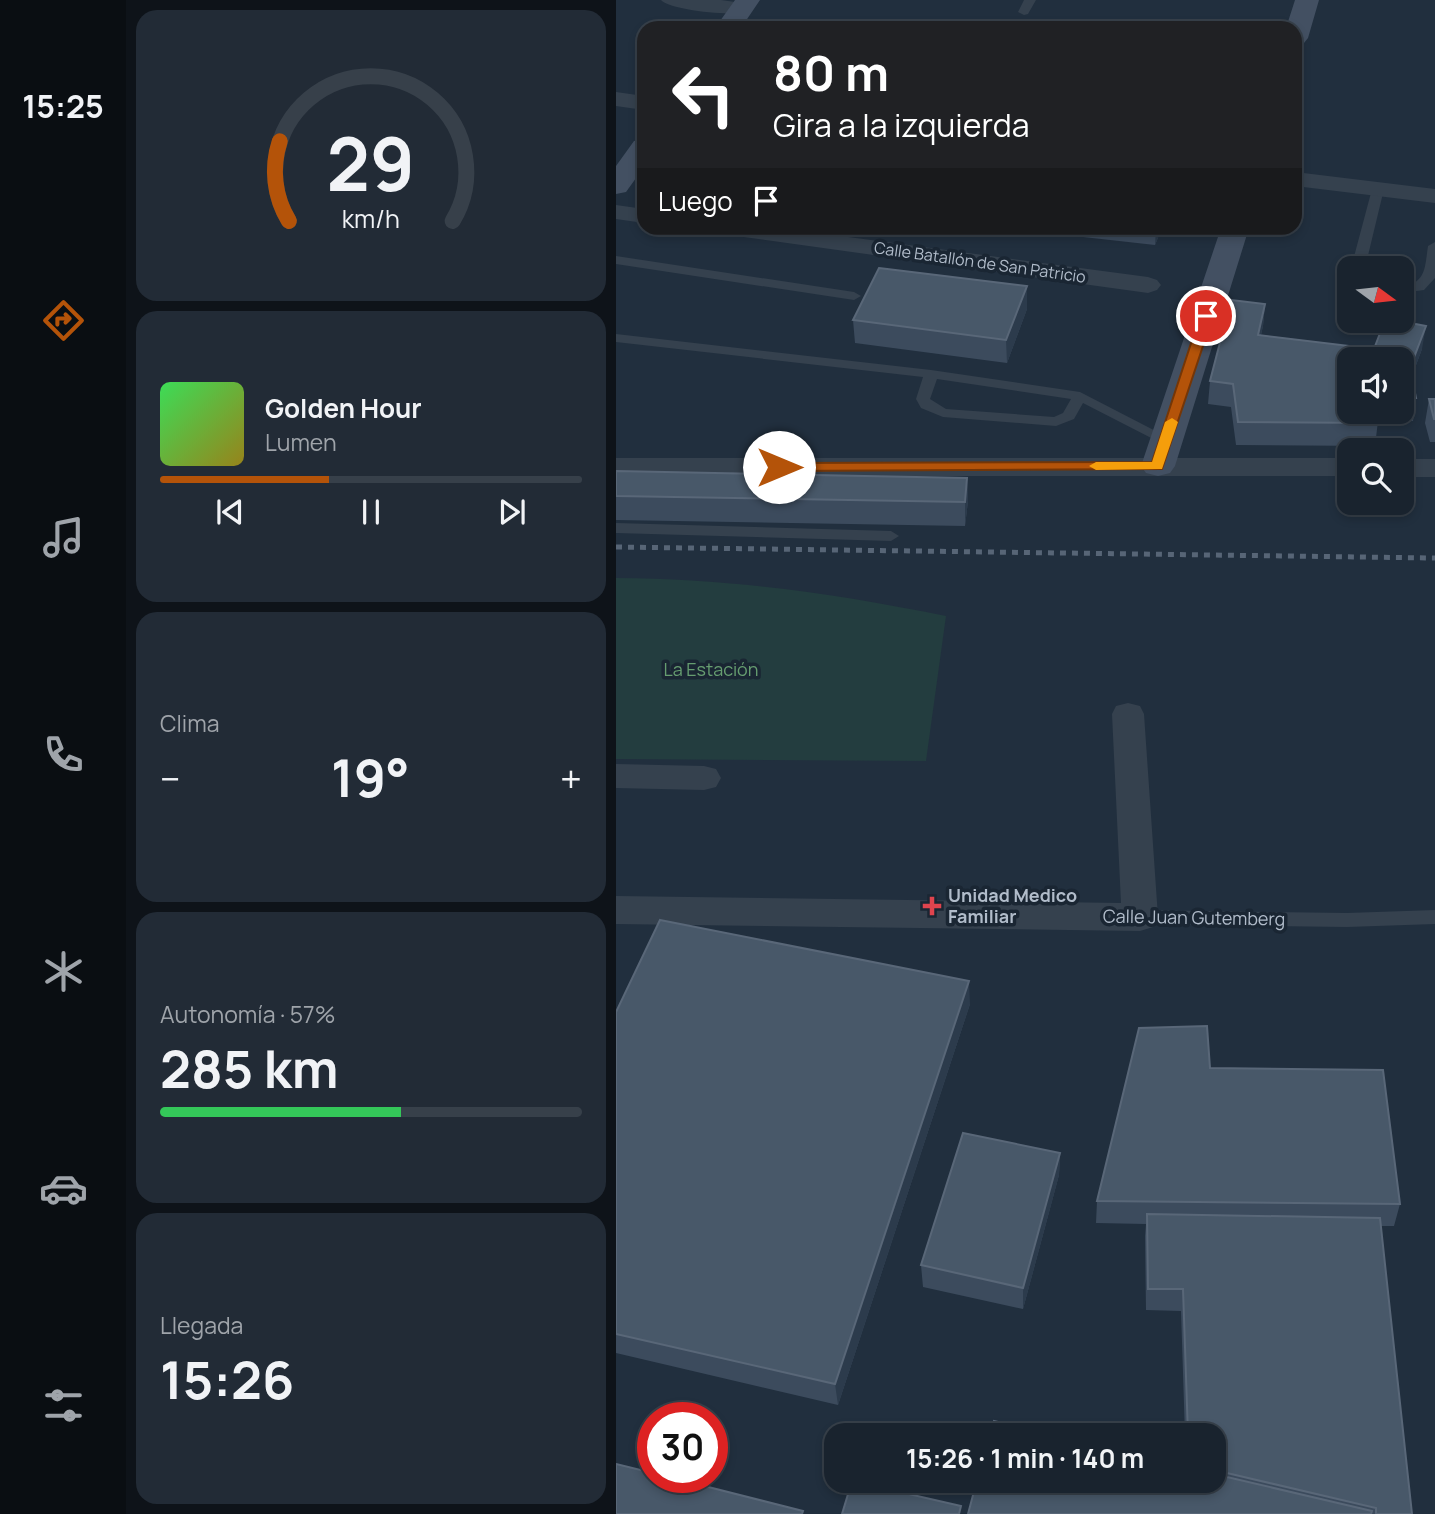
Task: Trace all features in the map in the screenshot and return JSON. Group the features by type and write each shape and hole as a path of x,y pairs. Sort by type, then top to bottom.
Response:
{"main road":[{"path":"1300,21 1307,0"},
{"path":"616,186 637,157"},
{"path":"1162,453 1233,235"}],"street":[{"path":"673,0 739,12"},
{"path":"616,99 637,102"},
{"path":"1302,181 1435,196"},
{"path":"616,212 637,215"},
{"name":"Calle Batallón de San Patricio","path":"780,235 1148,285"},
{"path":"616,467 1162,453 1337,466"},
{"path":"1414,468 1435,468"},
{"path":"1128,714 1140,917"},
{"path":"616,776 704,778"},
{"name":"Calle Juan Gutemberg","path":"616,910 1140,917"}],"lane":[{"path":"1024,12 1030,0"},
{"path":"1361,256 1378,189"},
{"path":"1414,290 1428,280 1435,246"},
{"path":"616,260 854,296"},
{"path":"616,338 931,374 1080,396 1162,453"},
{"path":"931,374 923,399 926,405 943,413 1056,422 1069,416 1080,396"},
{"path":"616,528 891,536"},
{"name":"Calle Juan Gutemberg","path":"1140,917 1347,920 1435,917"}],"green space":[{"name":"La Estación","path":"616,578 741,584 863,600 946,616 926,761 616,759"}],"building":[{"path":"879,268 1027,286 1006,340 853,320"},
{"path":"1231,300 1265,304 1258,335 1357,347 1337,347 1337,423 1238,422 1233,384 1210,381"},
{"path":"1414,324 1426,326 1414,358 1414,347 1375,347 1380,333 1414,333"},
{"path":"1429,399 1435,399 1435,419 1434,419"},
{"path":"616,471 967,478 965,502 616,496"},
{"path":"660,920 969,981 835,1384 616,1334 616,1012"},
{"path":"1207,1026 1210,1068 1383,1070 1400,1204 1097,1201 1139,1028"},
{"path":"963,1133 1060,1153 1023,1288 921,1265"},
{"path":"1147,1214 1380,1218 1412,1514 1376,1514 1376,1508 1226,1473 1226,1423 1188,1423 1183,1289 1148,1289"},
{"path":"616,1464 637,1469 637,1493 728,1492 803,1511 802,1514 616,1514"},
{"path":"1226,1477 1372,1511 1371,1514 968,1514 974,1493 1226,1493"},
{"path":"848,1493 904,1493 961,1506 959,1514 842,1514"}],"railway":[{"path":"616,547 1435,558"}],"slow traffic":[{"path":"1096,466 1158,466 1172,422"}],"place":[{"name":"Unidad Medico Familiar","path":"932,906"}],"route":[{"path":"779,467 1158,466 1206,316"}]}
